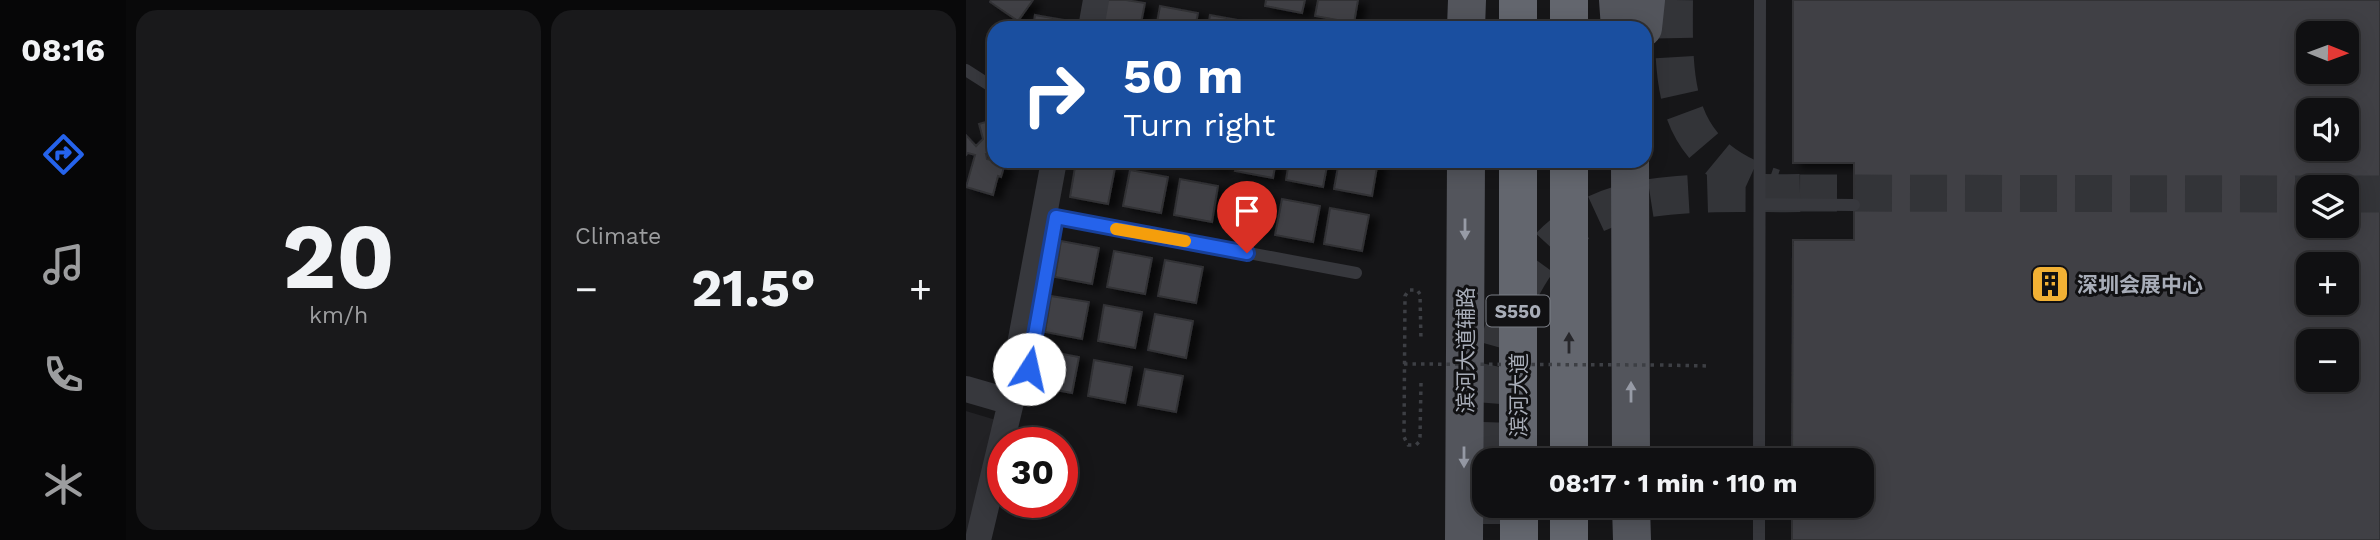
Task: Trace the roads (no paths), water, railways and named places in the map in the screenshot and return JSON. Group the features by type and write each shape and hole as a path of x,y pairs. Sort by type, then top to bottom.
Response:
{"highway":[{"path":"1518,0 1518,21"},
{"path":"1569,0 1569,21"},
{"name":"滨河大道","path":"1518,168 1518,448"},
{"name":"S550","path":"1569,168 1569,448"},
{"path":"1488,536 1506,518"},
{"path":"1569,518 1569,540"}],"main road":[{"path":"1466,21 1467,0"},
{"path":"1618,0 1620,21"},
{"path":"1644,21 1646,0"},
{"name":"滨河大道辅路","path":"1466,168 1488,536"},
{"path":"1630,168 1631,448"},
{"path":"1631,518 1632,540"}],"street":[{"path":"1079,21 1083,0"},
{"path":"1092,21 1096,0"},
{"path":"978,540 1011,402 1053,168"},
{"path":"1011,402 1029,369 1066,168"},
{"path":"966,389 1011,402"}],"lane":[{"path":"1759,448 1760,0"},
{"path":"966,70 987,84"},
{"path":"1760,204 1854,205"},
{"path":"1056,217 1356,273"},
{"path":"1759,518 1759,540"}],"tunnel":[{"path":"1674,0 1675,63 1686,116 1698,138 1716,158 1741,174 1774,188"},
{"path":"1800,193 2296,194"},
{"path":"1486,448 1489,390 1507,321 1536,263 1563,234 1597,213 1640,200 1685,194 1800,193"},
{"path":"2359,194 2380,194"},
{"path":"1486,518 1486,524"}],"place":[{"name":"深圳会展中心","path":"2050,284"}]}
